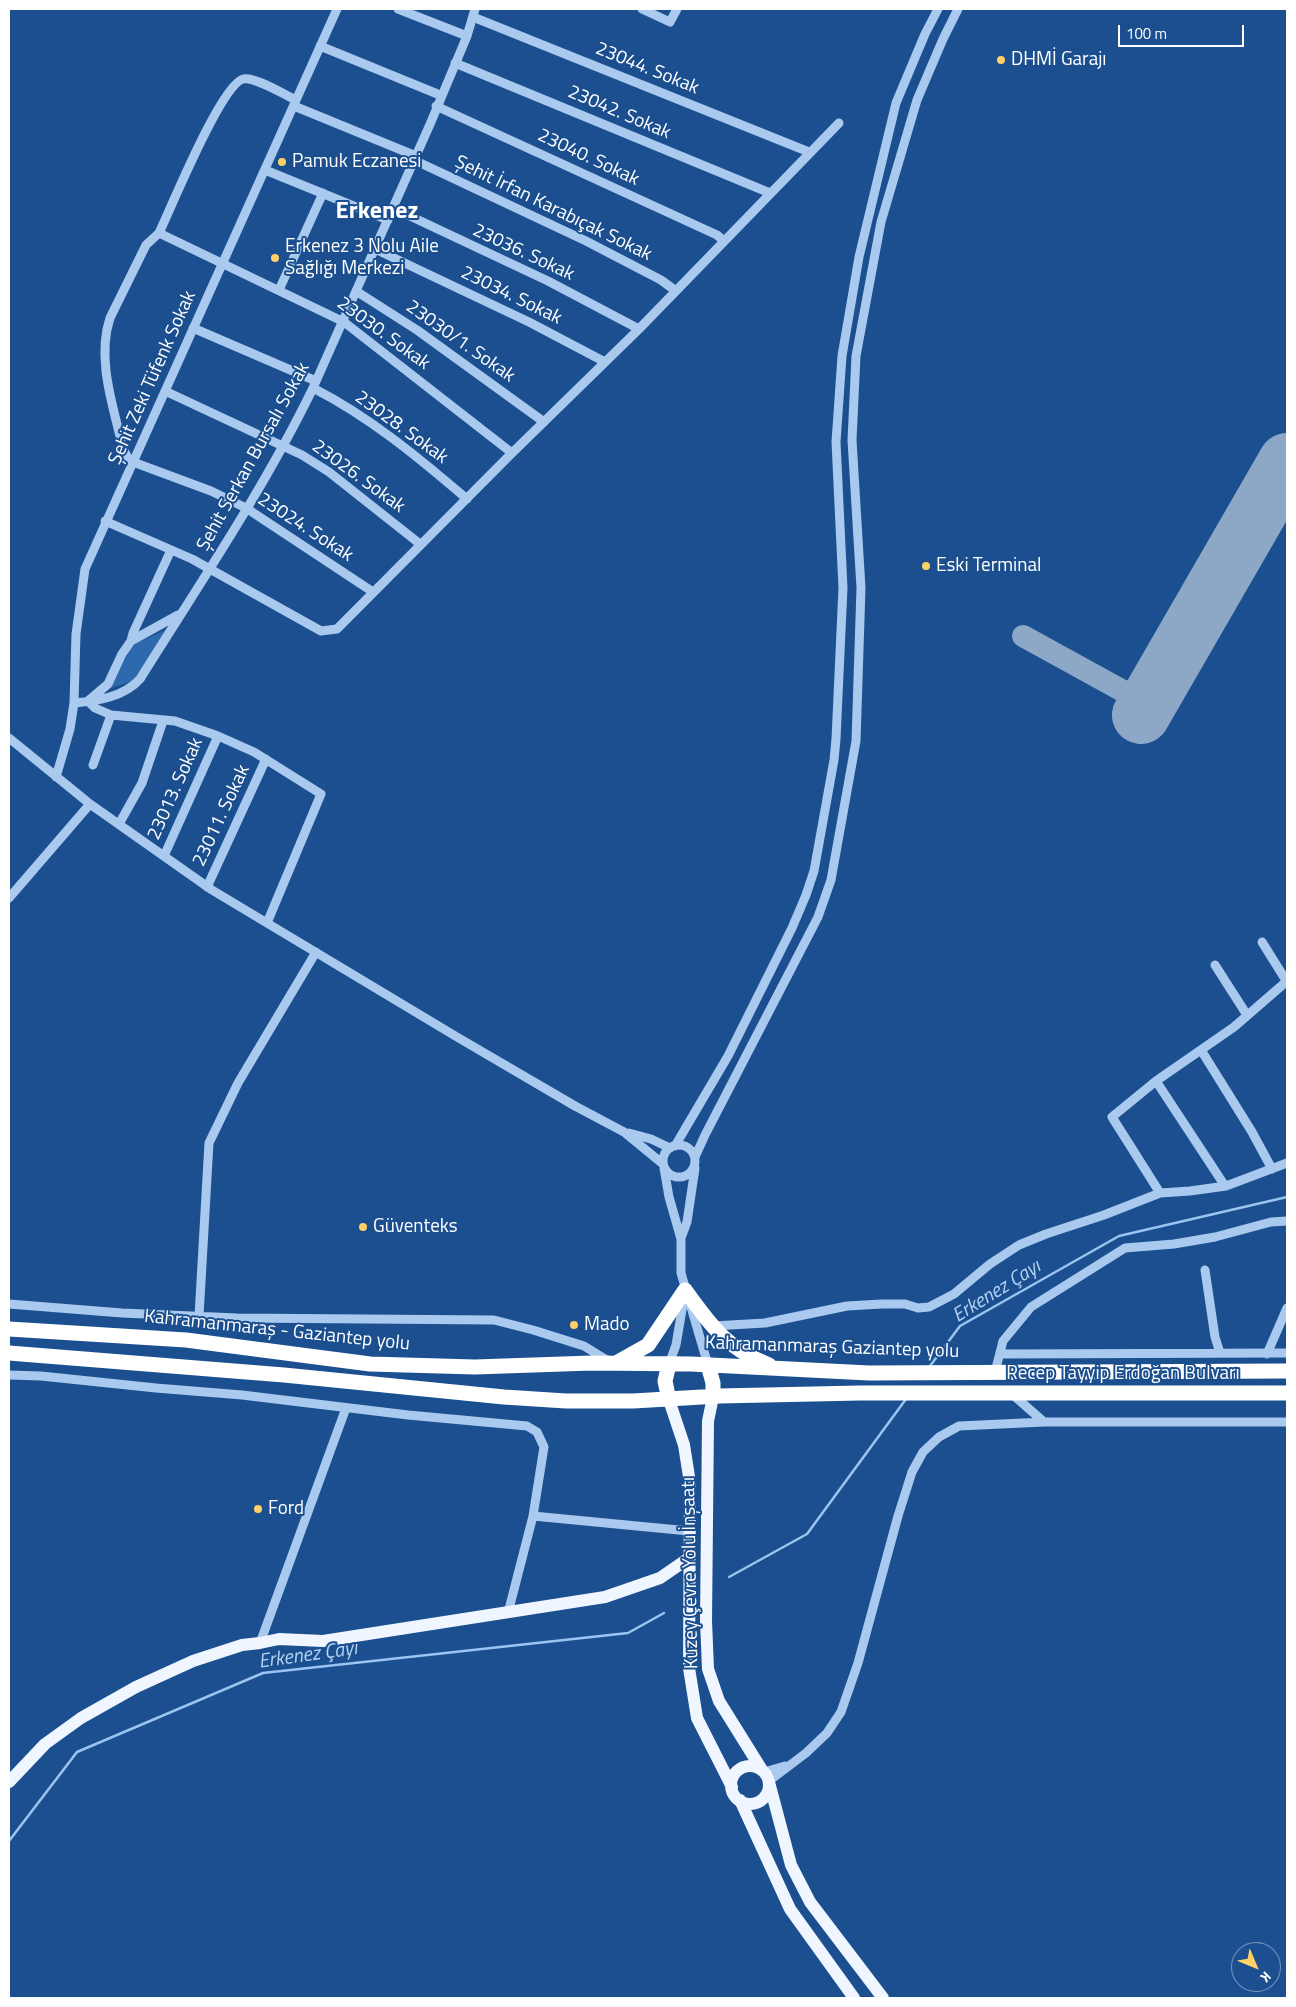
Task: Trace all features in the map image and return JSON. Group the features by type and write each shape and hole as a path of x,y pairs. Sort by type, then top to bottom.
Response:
{"highway":[{"path":"614,1364 648,1345 685,1290 712,1326 730,1345 756,1360 777,1368"},
{"name":"Kahramanmaraş - Gaziantep yolu","path":"9,1329 186,1340 370,1364 475,1366 592,1363 691,1364"},
{"path":"9,1353 284,1375 504,1397 566,1401 669,1400 714,1397 713,1383 708,1365"},
{"path":"669,1364 665,1381 669,1400"},
{"name":"Kahramanmaraş Gaziantep yolu","path":"691,1364 869,1373 972,1372"},
{"name":"Recep Tayyip Erdoğan Bulvarı","path":"972,1372 1287,1371"},
{"name":"Recep Tayyip Erdoğan Bulvarı","path":"714,1397 958,1392 1012,1394 1287,1394"}],"main road":[{"name":"Kuzey Çevre Yolu İnşaatı","path":"714,1397 708,1421 706,1621 708,1669 719,1702 766,1776 791,1865 810,1902 883,1998"},
{"path":"669,1400 685,1455 690,1483 690,1668 697,1718 733,1792 740,1800 790,1909 854,1998"},
{"path":"9,1782 45,1744 80,1718 136,1687 193,1661 242,1645 279,1639 323,1641 605,1597 660,1578 689,1558"},
{"path":"732,1787 734,1774 744,1767 757,1767 766,1776 766,1794 757,1802 751,1803 740,1800"}],"street":[{"name":"Şehit Zeki Tüfenk Sokak","path":"56,777 70,729 74,703 76,634 85,569 337,9"},
{"path":"398,9 467,36"},
{"path":"642,9 670,22 677,9"},
{"path":"708,1365 681,1273 681,1239 669,1197 664,1155 673,1147 728,1056 792,928 814,871 834,760 842,578 836,442 844,347 859,257 896,103 925,34 938,9"},
{"path":"9,738 90,804 207,886 475,1048 624,1132 664,1166 667,1172 677,1177 688,1175 705,1135 818,917 831,880 856,741 861,638 860,578 852,440 856,356 881,222 918,100 942,39 958,9"},
{"name":"Şehit Serkan Bursalı Sokak","path":"74,703 96,701 134,686 140,679 210,569 283,445 314,384 388,220 440,95 467,36 474,13"},
{"name":"23044. Sokak","path":"474,13 809,152"},
{"path":"320,46 440,95"},
{"name":"23042. Sokak","path":"455,63 770,193"},
{"name":"Şehit İrfan Karabıçak Sokak","path":"159,233 197,149 233,87 240,80 250,79 295,103 415,158 586,241 661,280 676,291"},
{"name":"23040. Sokak","path":"436,106 717,235 724,241"},
{"path":"105,521 210,569 321,631 337,629 420,544 639,329 839,123"},
{"path":"265,170 388,220"},
{"path":"279,290 323,193"},
{"name":"23036. Sokak","path":"392,208 548,281 639,329"},
{"path":"133,462 128,458 123,449 108,380 105,355 107,328 146,245 159,233"},
{"name":"23030. Sokak","path":"159,233 343,321 512,453"},
{"name":"23034. Sokak","path":"375,249 529,322 605,362"},
{"name":"23030/1. Sokak","path":"356,291 417,330 544,422"},
{"name":"23028. Sokak","path":"193,328 314,384 389,435 467,499"},
{"name":"23026. Sokak","path":"165,391 283,445 329,472 420,544"},
{"name":"23024. Sokak","path":"133,462 211,491 246,508 372,592"},
{"path":"171,550 131,641 122,654 108,684 88,702 95,708 111,715 175,721 218,736 266,759 320,794 267,923"},
{"path":"842,578 860,578"},
{"path":"131,641 182,613"},
{"path":"92,766 111,715"},
{"path":"119,824 142,783 163,721"},
{"name":"23013. Sokak","path":"164,856 218,736"},
{"name":"23011. Sokak","path":"207,886 266,759"},
{"path":"9,898 90,804"},
{"path":"1160,1193 1112,1117 1156,1081 1248,1015 1287,981 1262,942"},
{"path":"199,1316 208,1142 238,1083 316,952"},
{"path":"1215,965 1248,1015"},
{"path":"1201,1050 1272,1168"},
{"path":"1156,1081 1225,1186"},
{"path":"624,1132 651,1138 673,1147 686,1146 693,1153 695,1162 693,1190 687,1222 681,1239"},
{"path":"712,1326 765,1323 847,1306 905,1304 918,1308 929,1307 954,1294 990,1264 1019,1245 1160,1193 1225,1186 1287,1163"},
{"path":"995,1372 1003,1341 1031,1307 1125,1248 1174,1244 1271,1222 1287,1221"},
{"path":"1205,1270 1215,1337 1220,1354"},
{"path":"669,1364 676,1345 685,1290"},
{"path":"9,1304 122,1313 199,1316 494,1320 584,1346 614,1364"},
{"path":"1267,1354 1287,1308"},
{"name":"Recep Tayyip Erdoğan Bulvarı","path":"1000,1354 1287,1353"},
{"path":"9,1375 41,1376 242,1395 533,1428 541,1437 544,1447 533,1516 508,1613"},
{"path":"1012,1394 1044,1422"},
{"path":"260,1643 346,1408"},
{"path":"766,1776 794,1763 827,1733 841,1712 858,1663 898,1516 912,1472 923,1452 939,1437 959,1426 1044,1422 1287,1422"},
{"path":"533,1516 690,1531"}],"shaded area":[{"path":"166,630 133,681 111,688 130,650 136,643"}],"waterway":[{"name":"Erkenez Çayı","path":"930,1366 960,1326 1119,1236 1287,1197"},
{"name":"Erkenez Çayı","path":"729,1577 807,1534 906,1399"},
{"name":"Erkenez Çayı","path":"9,1841 77,1752 263,1673 628,1633 664,1613"}],"taxiway":[{"path":"1023,636 1123,691 1141,692 1156,689"}],"runway":[{"path":"1141,715 1287,462"}],"place":[{"name":"DHMİ Garajı","path":"1001,60"},
{"name":"Pamuk Eczanesi","path":"282,162"},
{"name":"Erkenez 3 Nolu Aile Sağlığı Merkezi","path":"275,258"},
{"name":"Eski Terminal","path":"926,566"},
{"name":"Güventeks","path":"363,1227"},
{"name":"Mado","path":"574,1325"},
{"name":"Ford","path":"258,1509"}],"district":[{"name":"Erkenez","path":"377,212"}]}
